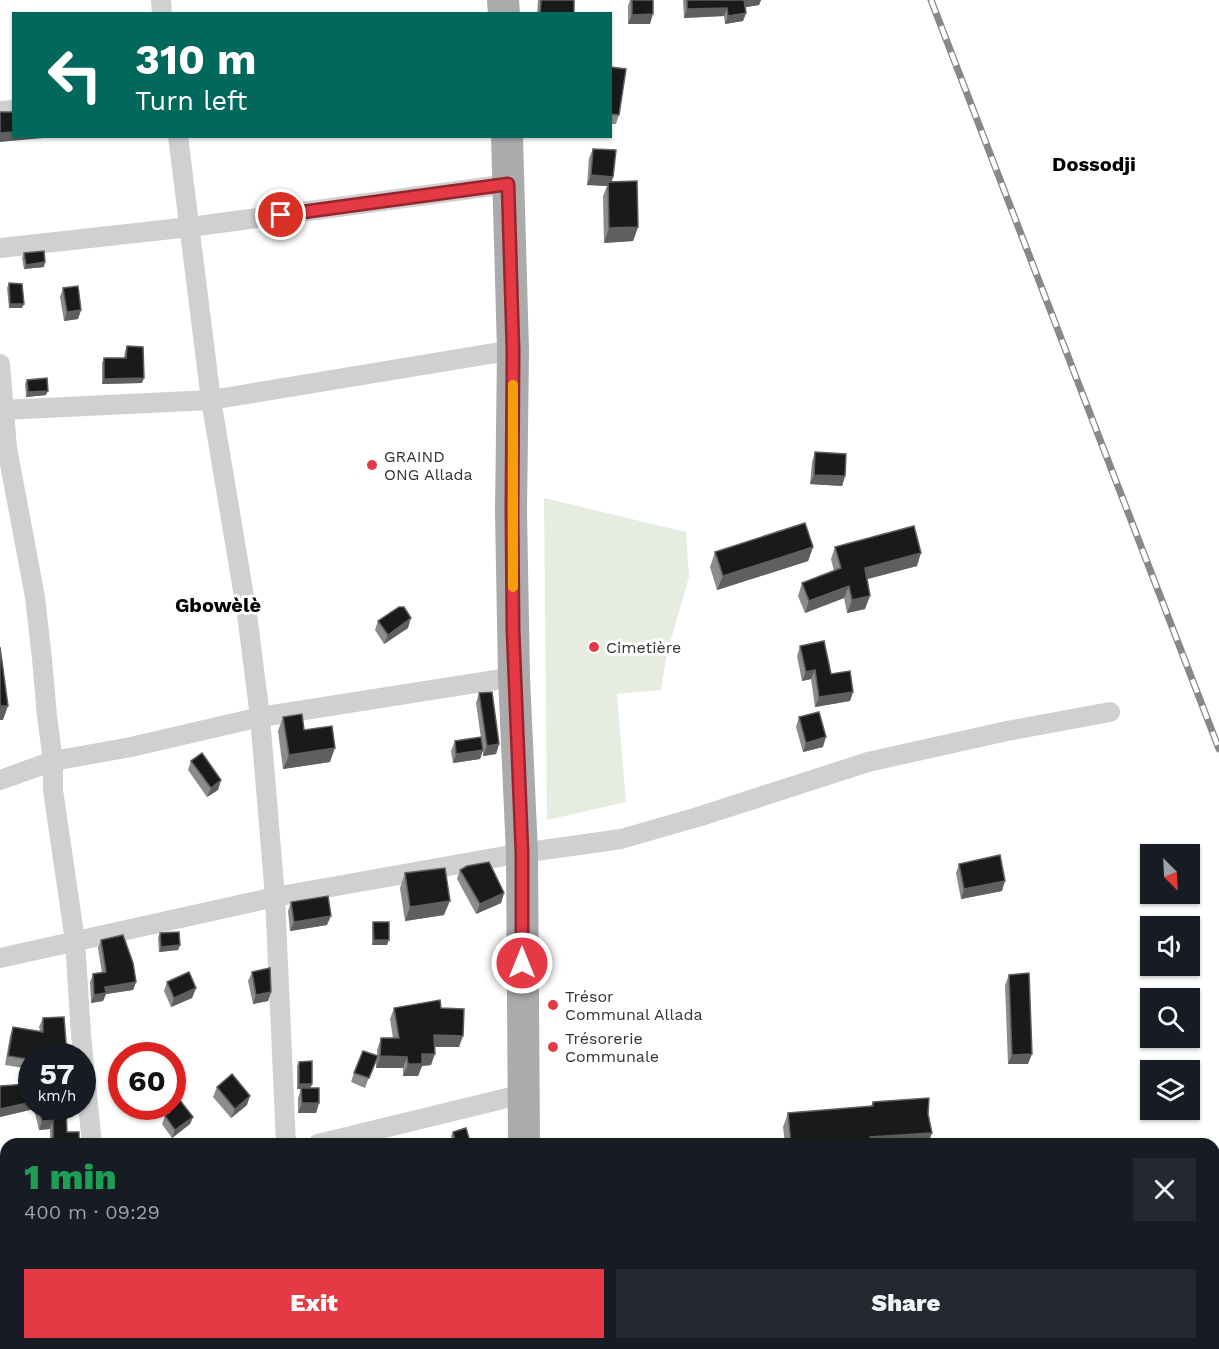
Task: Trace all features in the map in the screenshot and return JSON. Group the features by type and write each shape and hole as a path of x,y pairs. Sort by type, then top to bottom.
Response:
{"main road":[{"path":"507,138 513,350 514,677 522,853 524,1138"}],"street":[{"path":"178,138 211,400 247,614 260,717 275,897 286,1138"},
{"path":"0,248 190,227 508,184"},
{"path":"3,410 211,400 513,350"},
{"path":"0,364 7,448 35,597 53,762 52,790 75,941 81,1035 91,1138"},
{"path":"0,780 53,762 131,747 260,717 514,677"},
{"path":"0,958 275,897 522,853 621,839 701,816 868,762 1007,731 1110,712"},
{"path":"343,1138 523,1094"}],"shaded area":[{"path":"544,498 686,532 689,577 667,653 661,690 617,694 626,802 547,820"}],"building":[{"path":"541,0 574,0 574,12 540,12"},
{"path":"632,0 653,0 653,14 632,15"},
{"path":"687,0 744,0 746,13 728,16 727,8 687,9"},
{"path":"612,67 626,69 619,115 612,114"},
{"path":"0,112 12,112 12,132 0,133"},
{"path":"593,149 616,150 613,177 591,175"},
{"path":"637,181 638,227 609,228 608,182"},
{"path":"44,251 45,262 26,265 24,253"},
{"path":"9,283 22,284 24,304 10,304"},
{"path":"78,286 81,310 67,312 63,288"},
{"path":"127,346 143,347 144,378 104,379 104,358 126,358"},
{"path":"47,378 48,391 28,392 27,380"},
{"path":"815,452 846,454 845,476 814,475"},
{"path":"805,523 813,547 723,576 715,552"},
{"path":"914,526 921,553 865,568 870,596 852,600 849,586 809,601 802,583 841,568 835,547"},
{"path":"399,607 404,607 411,618 388,635 378,621"},
{"path":"824,641 831,674 850,671 853,692 819,697 815,670 806,672 800,646"},
{"path":"0,647 8,706 0,706"},
{"path":"492,692 499,744 487,746 479,693"},
{"path":"819,712 826,737 806,743 799,717"},
{"path":"302,714 304,730 332,726 335,748 289,755 283,717"},
{"path":"481,737 483,750 456,754 455,741"},
{"path":"202,753 221,780 211,788 191,761"},
{"path":"1000,855 1005,881 964,889 959,864"},
{"path":"489,862 504,893 480,904 460,870 467,866"},
{"path":"445,868 450,901 410,907 405,873"},
{"path":"328,896 331,916 294,922 291,902"},
{"path":"373,922 389,922 389,940 374,940"},
{"path":"179,932 180,945 161,947 160,933"},
{"path":"123,935 133,963 136,982 105,987 106,993 94,995 93,974 106,972 101,940"},
{"path":"270,968 271,992 256,995 252,972"},
{"path":"189,972 196,988 174,998 167,982"},
{"path":"1029,973 1032,1054 1012,1055 1009,975"},
{"path":"440,1000 441,1008 464,1009 463,1036 434,1035 435,1054 422,1054 422,1064 408,1064 407,1057 380,1056 381,1038 399,1038 394,1008"},
{"path":"64,1017 66,1042 18,1042 18,1058 8,1056 13,1027 43,1032 43,1018"},
{"path":"363,1051 378,1056 369,1078 354,1073"},
{"path":"312,1061 312,1084 299,1084 299,1062"},
{"path":"232,1074 250,1096 235,1109 217,1087"},
{"path":"18,1085 18,1105 0,1109 0,1086"},
{"path":"301,1088 319,1088 319,1103 302,1103"},
{"path":"929,1098 928,1114 932,1133 870,1138 790,1138 788,1113 873,1106 873,1102"},
{"path":"186,1108 193,1117 175,1130 168,1120 186,1120"},
{"path":"53,1120 67,1120 67,1132 79,1132 79,1138 53,1138"},
{"path":"466,1128 469,1138 454,1138 453,1132"}],"railway":[{"path":"931,0 1219,749"}],"slow traffic":[{"path":"513,385 513,587"}],"place":[{"name":"GRAIND ONG Allada","path":"372,465"},
{"name":"Cimetière","path":"594,647"},
{"name":"Trésor Communal Allada","path":"553,1005"},
{"name":"Trésorerie Communale","path":"553,1047"}],"district":[{"name":"Dossodji","path":"1094,164"},
{"name":"Gbowèlè","path":"218,605"}],"route":[{"path":"281,215 508,184 513,350 513,630 522,853 522,963"}]}
